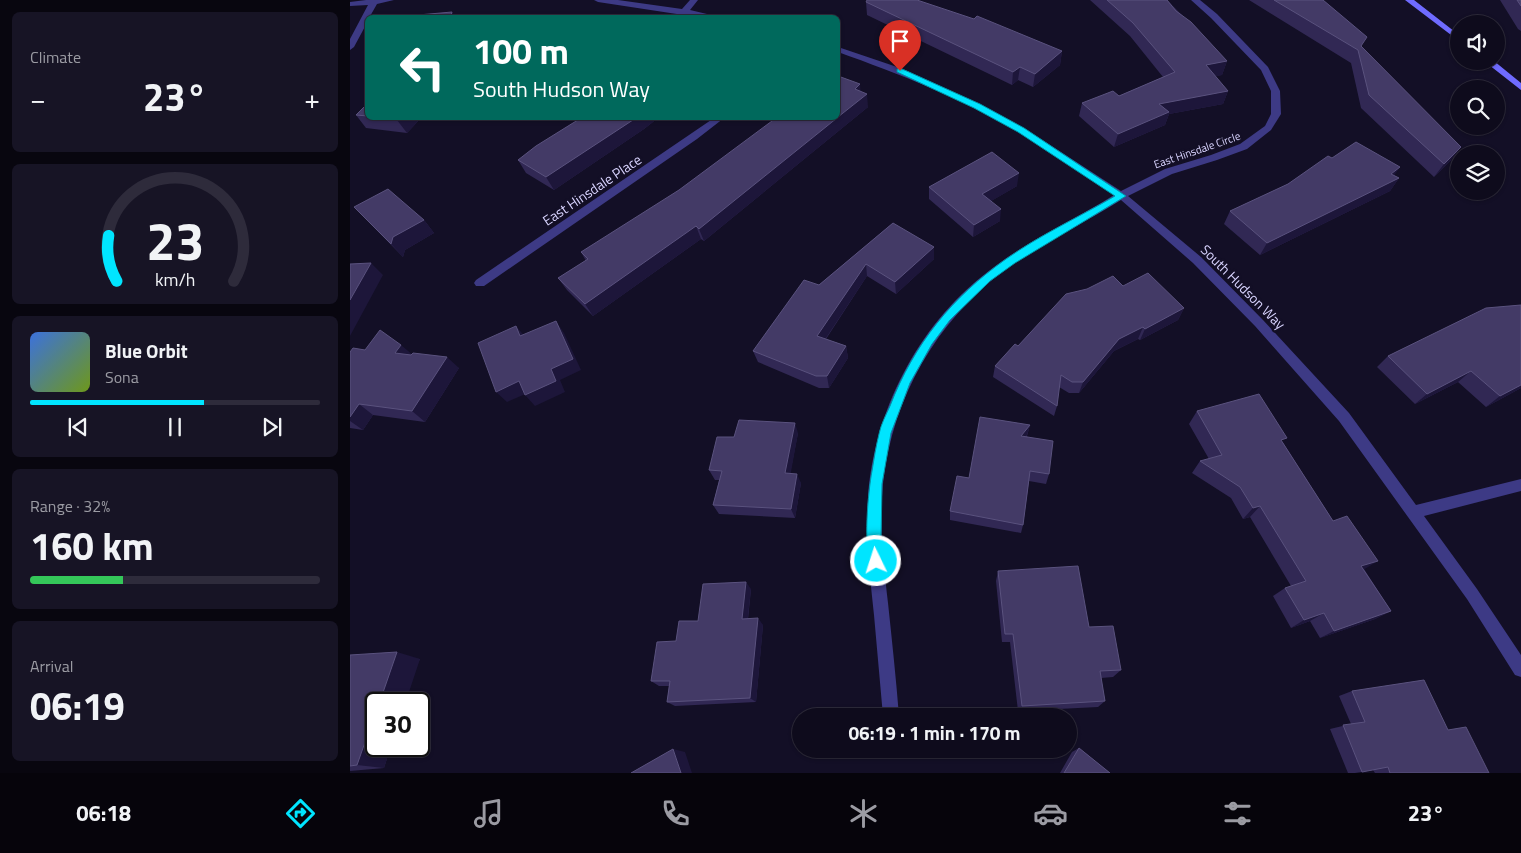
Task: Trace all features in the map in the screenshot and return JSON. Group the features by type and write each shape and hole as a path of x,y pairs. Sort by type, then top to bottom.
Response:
{"main road":[{"path":"1409,0 1450,32"},
{"path":"1499,70 1521,87"}],"street":[{"path":"350,4 390,0"},
{"path":"598,0 702,15"},
{"path":"684,12 694,0"},
{"name":"East Hinsdale Circle","path":"890,708 874,542 876,484 885,433 905,382 929,341 946,317 986,278 1011,260 1160,174 1242,148 1269,127 1277,111 1277,95 1265,69 1214,16 1195,0"},
{"path":"367,15 374,1"},
{"path":"350,47 365,18"},
{"name":"South Hudson Way","path":"840,50 900,71 977,106 1021,130 1122,196 1197,260 1259,322 1344,417 1472,594 1521,669"},
{"name":"East Hinsdale Place","path":"480,282 716,120"},
{"path":"1412,512 1521,485"}],"building":[{"path":"867,0 917,0 974,19 977,16 1062,51 1035,74 1020,67 1013,72 866,2"},
{"path":"1107,0 1167,0 1176,11 1191,22 1227,61 1206,65 1228,91 1159,104 1169,112 1118,134 1082,103 1113,91 1119,96 1175,72 1133,23"},
{"path":"1274,0 1323,0 1367,37 1361,46 1459,145 1450,145 1450,158 1444,164 1369,95 1358,50"},
{"path":"452,12 451,15 418,15"},
{"path":"840,77 860,84 855,89 867,94 840,115"},
{"path":"365,106 365,116 356,115"},
{"path":"578,120 633,120 546,177 518,160 536,146"},
{"path":"773,120 835,120 699,229 696,226 585,304 558,278 588,259 581,252 679,190"},
{"path":"1356,142 1400,167 1391,174 1399,178 1267,243 1230,211 1288,184 1328,156 1332,158"},
{"path":"992,152 1019,173 982,194 1001,209 974,225 929,187"},
{"path":"388,189 424,220 393,237 391,244 354,207"},
{"path":"893,223 934,247 895,282 866,264 817,336 846,346 827,376 816,376 753,351 804,280 819,285"},
{"path":"371,263 350,300 350,264"},
{"path":"1148,273 1184,308 1145,329 1143,327 1119,339 1083,382 1072,382 1061,375 1057,406 995,366 1015,344 1018,346 1066,294 1087,289 1113,276 1123,286"},
{"path":"1521,305 1521,385 1500,396 1471,371 1427,394 1388,356 1486,308"},
{"path":"556,321 573,359 551,369 556,381 525,395 519,381 496,392 478,343 516,326 520,336"},
{"path":"380,330 401,345 395,353 447,357 412,411 359,404 350,417 350,352 353,348 365,350"},
{"path":"1259,394 1287,438 1281,440 1333,521 1347,516 1378,561 1361,566 1391,611 1334,631 1324,613 1304,620 1285,588 1306,581 1260,506 1253,508 1240,487 1200,461 1222,455 1197,411"},
{"path":"980,417 1030,425 1021,436 1053,441 1049,474 1030,471 1023,525 950,511 957,476 969,478"},
{"path":"739,420 795,423 785,473 797,474 791,509 713,505 722,471 709,470 717,437 734,437"},
{"path":"1078,566 1089,627 1113,626 1121,670 1100,671 1105,701 1022,706 1013,634 1005,634 998,571"},
{"path":"746,582 742,619 758,618 750,698 667,702 670,681 651,681 657,642 676,641 679,621 698,621 703,584"},
{"path":"397,652 383,692 365,692 365,742 357,765 350,766 350,655"},
{"path":"1424,680 1448,730 1466,727 1489,773 1390,773 1388,767 1362,772 1343,725 1365,722 1352,691"},
{"path":"1079,748 1110,773 1064,773 1073,758 1077,758"},
{"path":"673,749 681,773 631,773"}],"route":[{"path":"876,561 874,542 876,484 885,433 905,382 929,341 946,317 986,278 1011,260 1122,196 1021,130 977,106 900,71"}]}
